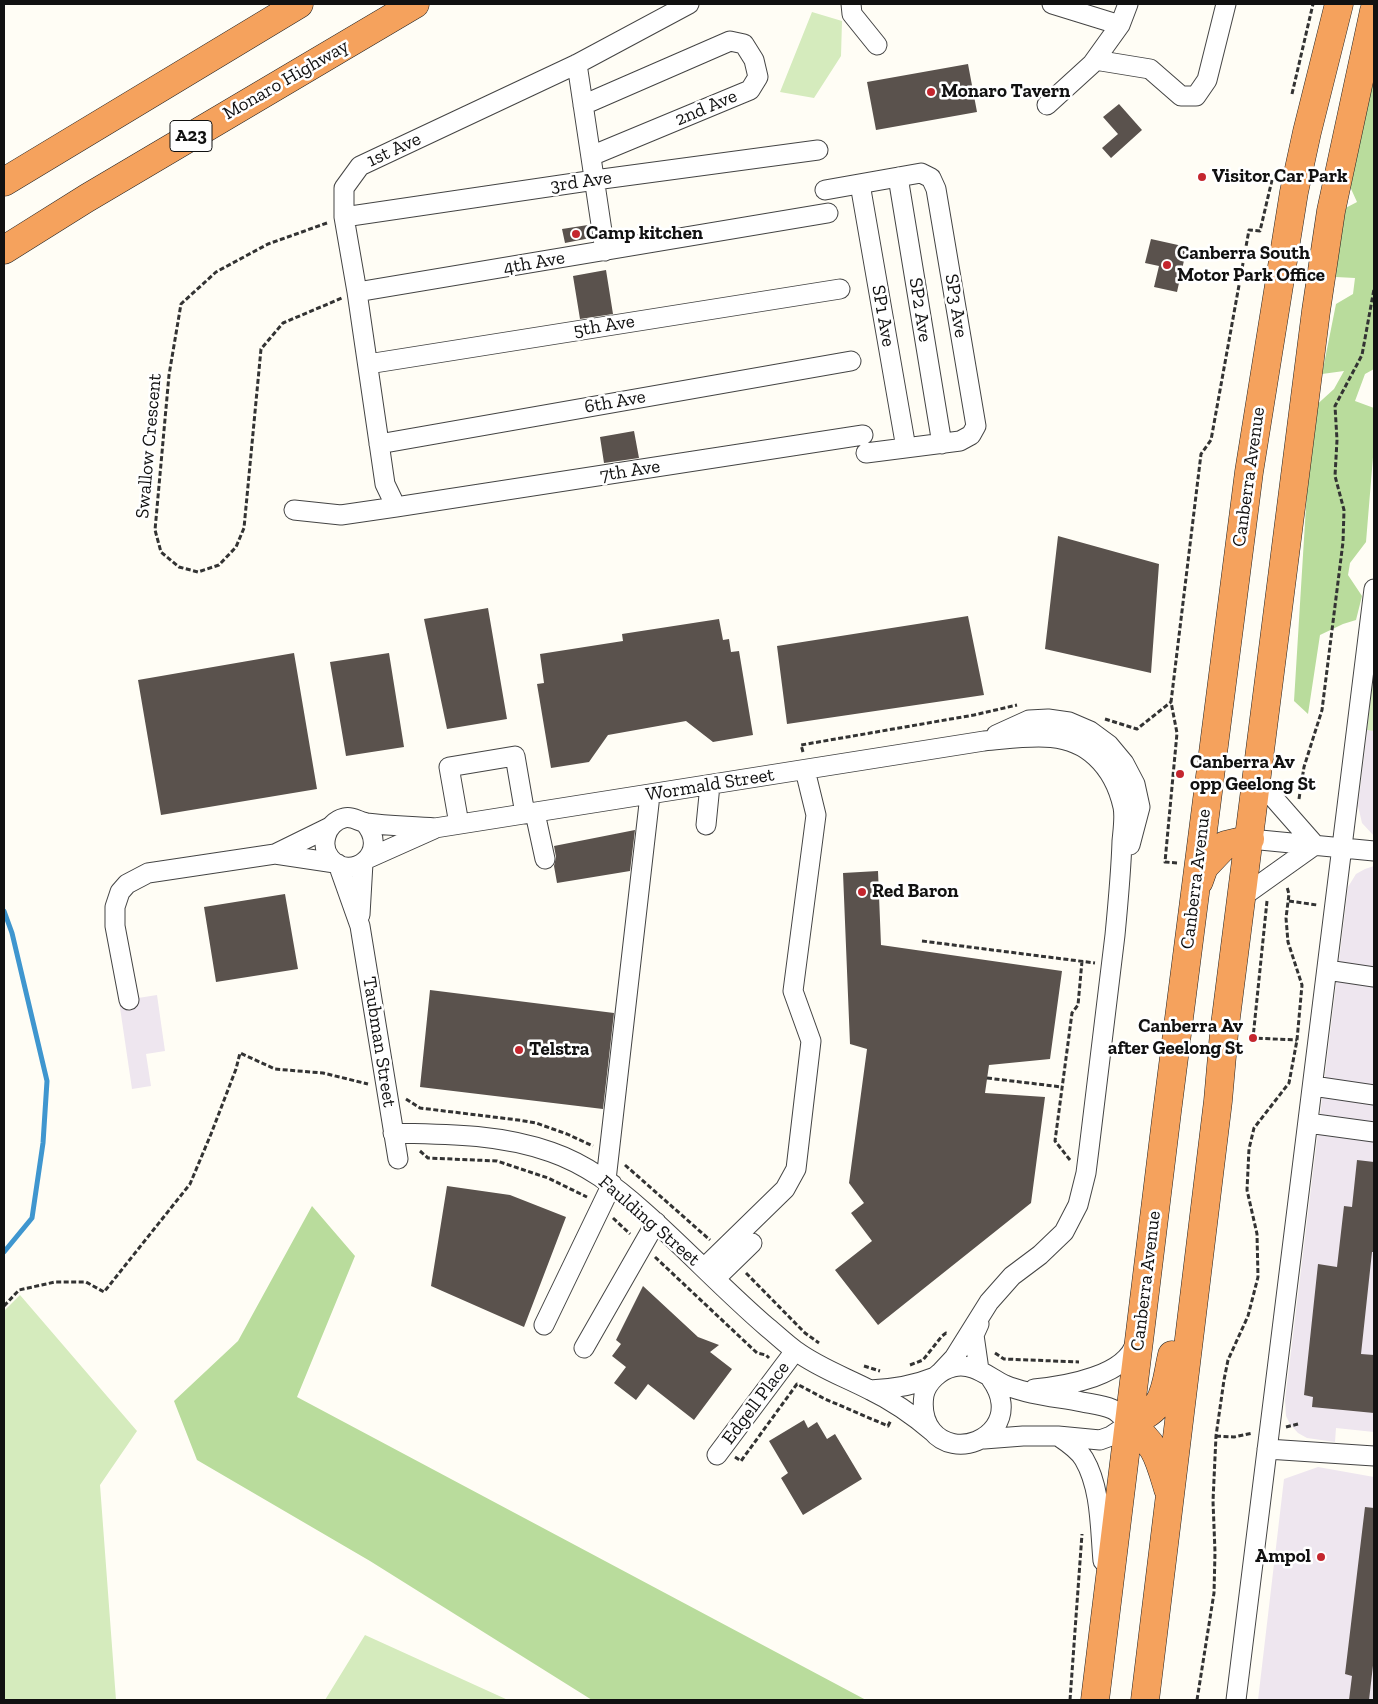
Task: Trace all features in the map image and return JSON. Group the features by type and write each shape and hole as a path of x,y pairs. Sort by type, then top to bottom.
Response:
{"highway":[{"path":"4,182 299,4"},
{"name":"Monaro Highway","path":"4,250 94,193 414,4"},
{"name":"Canberra Avenue","path":"1095,1700 1194,895 1249,472 1283,257 1307,132 1339,4"},
{"path":"1145,1700 1218,1101 1224,1033 1316,311 1331,211 1374,11"},
{"path":"1283,257 1296,256 1306,250 1331,211"},
{"path":"1283,257 1295,262 1300,267 1316,311"},
{"path":"1208,785 1215,811 1228,827 1250,839"},
{"path":"1194,895 1204,866 1211,857 1225,846 1250,839"},
{"path":"1170,1496 1161,1464 1153,1446 1141,1432 1129,1424 1144,1416 1158,1404 1166,1385 1199,1258"}],"street":[{"name":"1st Ave","path":"396,507 385,484 344,217 344,188 360,166 576,64 689,4"},
{"path":"851,4 852,14 877,45"},
{"path":"1052,4 1120,25"},
{"path":"1047,105 1095,60 1120,25 1128,4"},
{"path":"1095,60 1150,69 1181,96 1196,96 1207,80 1226,4"},
{"name":"2nd Ave","path":"583,105 730,41 744,44 754,60 758,77 750,90 591,156"},
{"path":"576,64 605,251"},
{"name":"3rd Ave","path":"344,217 594,180 818,150"},
{"name":"SP3 Ave","path":"824,190 922,173 932,178 936,189 976,426 971,435 960,441 942,444 906,448 864,444"},
{"name":"SP2 Ave","path":"898,177 942,444"},
{"name":"SP1 Ave","path":"860,184 906,448"},
{"name":"4th Ave","path":"357,292 828,213"},
{"name":"5th Ave","path":"368,364 840,289"},
{"name":"6th Ave","path":"379,444 851,361"},
{"name":"7th Ave","path":"294,510 341,515 864,444"},
{"path":"1236,1700 1374,589"},
{"name":"Wormald Street","path":"275,854 330,827 336,821 344,818 353,818 364,822 435,828 984,741 1050,736 1080,746 1096,757 1109,773 1119,791 1123,809 1121,883 1086,1173 1078,1205 1064,1232 1040,1255 1012,1276 989,1302 954,1358 938,1375"},
{"path":"459,824 449,767 515,756 530,813 545,859"},
{"path":"710,1274 785,1189 796,1170 811,1041 793,990 816,815 805,770"},
{"path":"1257,779 1314,844"},
{"path":"706,824 710,785"},
{"path":"544,1325 609,1182 650,794"},
{"path":"364,822 374,837 374,845 366,860"},
{"path":"330,827 325,840 325,848 329,856 336,863"},
{"name":"Wormald Street","path":"129,1000 115,926 115,907 120,892 127,884 148,873 275,854 355,867 435,828"},
{"path":"1250,839 1374,851"},
{"path":"1242,897 1314,844"},
{"name":"Taubman Street","path":"360,926 366,860"},
{"name":"Taubman Street","path":"336,863 360,926 398,1158"},
{"path":"1328,970 1374,977"},
{"path":"1313,1086 1374,1095"},
{"path":"1308,1123 1374,1132"},
{"name":"Faulding Street","path":"394,1133 488,1137 552,1152 581,1165 609,1182 656,1222 747,1309 795,1351 820,1367 870,1390 914,1415 933,1432"},
{"path":"584,1348 656,1222"},
{"path":"710,1274 752,1243"},
{"name":"Wormald Street","path":"985,1374 974,1336 989,1302"},
{"path":"1018,1390 1049,1387 1105,1374 1119,1366 1134,1351 1143,1311"},
{"name":"Edgell Place","path":"720,1451 795,1351"},
{"path":"984,1438 1058,1436 1100,1440 1111,1436 1129,1424 1113,1409 1104,1406 1018,1390 985,1374 966,1366 952,1367 938,1375 925,1393 923,1407 926,1420 933,1432 945,1441 958,1445 972,1444 984,1438 994,1429 1000,1417 1002,1403 998,1390 985,1374"},
{"name":"Faulding Street","path":"870,1390 898,1388 920,1383 938,1375"},
{"path":"1058,1436 1084,1458 1092,1481 1098,1506 1107,1602"},
{"path":"1267,1449 1374,1456"}],"path":[{"path":"1291,98 1313,4"},
{"path":"1198,866 1165,862 1177,733 1172,702 1201,454 1211,440 1249,230 1260,231 1274,174"},
{"name":"Swallow Crescent","path":"344,217 268,244 216,272 181,304 169,375 155,530 161,552 179,567 198,572 219,565 236,547 244,528 261,349 283,323 357,292"},
{"path":"1297,807 1304,767 1322,710 1343,542 1344,510 1334,476 1337,440 1335,406 1362,355 1374,289"},
{"path":"1197,1700 1214,1592 1214,1473 1216,1436 1222,1389 1228,1360 1248,1316 1258,1277 1257,1234 1247,1190 1249,1149 1254,1128 1289,1083 1297,1040 1302,985 1288,942 1286,918 1289,894 1285,882"},
{"path":"1270,894 1267,900 1253,1038 1297,1040"},
{"path":"1289,901 1335,908"},
{"path":"922,941 1078,961"},
{"path":"4,1306 19,1290 55,1282 86,1282 104,1292 190,1184 236,1069 240,1053 275,1069 322,1073 358,1081 386,1090"},
{"path":"987,1078 1062,1087"},
{"path":"975,1344 990,1349 1004,1360 1104,1363 1105,1374"},
{"path":"720,1451 741,1461 797,1384 825,1399 888,1426 898,1406"},
{"path":"1070,1700 1082,1525"}],"shaded area":[{"path":"1374,674 1374,836 1362,823 1358,806"},
{"path":"1374,866 1374,1432 1336,1428 1335,1442 1307,1438 1298,1433 1286,1416 1285,1400 1348,887 1356,874"},
{"path":"157,995 165,1051 146,1054 151,1086 132,1089 119,1001"},
{"path":"1318,1467 1374,1477 1374,1700 1258,1700 1284,1479"}],"green space":[{"path":"812,12 842,21 841,56 814,98 780,92"},
{"path":"1374,79 1374,369 1365,374 1355,401 1374,408 1374,445 1366,542 1350,563 1348,575 1362,596 1356,620 1320,635 1308,714 1294,701 1312,409 1334,389 1344,371 1322,374 1336,304 1353,294 1355,278 1336,277 1338,212 1357,202 1347,180"},
{"path":"1374,674 1374,731 1367,730"},
{"path":"312,1206 355,1256 297,1397 866,1700 592,1700 370,1561 197,1460 174,1401 238,1341"},
{"path":"20,1295 137,1431 100,1485 116,1700 4,1700 4,1311"},
{"path":"365,1635 508,1700 325,1700"}],"building":[{"path":"968,64 977,112 876,130 867,82"},
{"path":"1119,104 1142,130 1111,158 1102,148 1118,134 1103,117"},
{"name":"Camp kitchen","path":"588,225 590,238 565,243 562,229"},
{"name":"Canberra South Motor Park Office","path":"1151,239 1187,247 1177,292 1154,287 1159,266 1145,263"},
{"path":"606,270 613,314 580,319 573,276"},
{"path":"634,431 639,458 604,463 600,437"},
{"path":"1058,536 1159,564 1151,673 1045,649"},
{"path":"488,608 507,719 447,729 424,619"},
{"path":"968,616 984,695 787,724 777,646"},
{"path":"719,619 723,640 729,639 731,652 739,651 753,735 713,742 686,721 608,735 589,762 551,768 537,684 544,683 540,654 623,641 622,634"},
{"path":"294,653 317,789 161,815 138,680"},
{"path":"389,653 404,747 346,756 330,662"},
{"path":"635,830 630,871 557,883 554,866 556,857 554,846"},
{"path":"878,871 881,945 1062,971 1050,1059 989,1065 985,1093 1045,1097 1031,1203 878,1325 835,1270 872,1241 851,1213 864,1203 849,1183 867,1049 850,1044 843,873"},
{"path":"285,894 298,969 216,982 204,907"},
{"name":"Telstra","path":"430,990 614,1013 603,1109 420,1087"},
{"path":"1357,1160 1374,1162 1374,1252 1372,1252 1361,1354 1374,1355 1374,1413 1312,1407 1313,1397 1304,1395 1318,1264 1337,1267 1344,1206 1352,1207"},
{"path":"447,1186 510,1195 566,1217 524,1327 431,1286"},
{"path":"643,1286 698,1337 719,1345 710,1352 732,1369 694,1420 648,1384 636,1400 614,1383 626,1367 612,1356 621,1344 616,1340"},
{"path":"804,1420 808,1428 817,1422 827,1439 835,1434 862,1479 803,1515 781,1478 788,1473 769,1441"},
{"path":"1365,1507 1374,1508 1374,1657 1369,1700 1349,1700 1352,1676 1345,1674"}],"waterway":[{"path":"4,911 12,933 47,1081 43,1143 32,1218 4,1252"}],"place":[{"name":"Monaro Tavern","path":"931,92"},
{"name":"Visitor Car Park","path":"1202,177"},
{"name":"Camp kitchen","path":"576,234"},
{"name":"Canberra South Motor Park Office","path":"1167,265"},
{"name":"Canberra Av opp Geelong St","path":"1180,774"},
{"name":"Red Baron","path":"862,892"},
{"name":"Canberra Av after Geelong St","path":"1253,1038"},
{"name":"Telstra","path":"519,1050"},
{"name":"Ampol","path":"1321,1557"}]}
